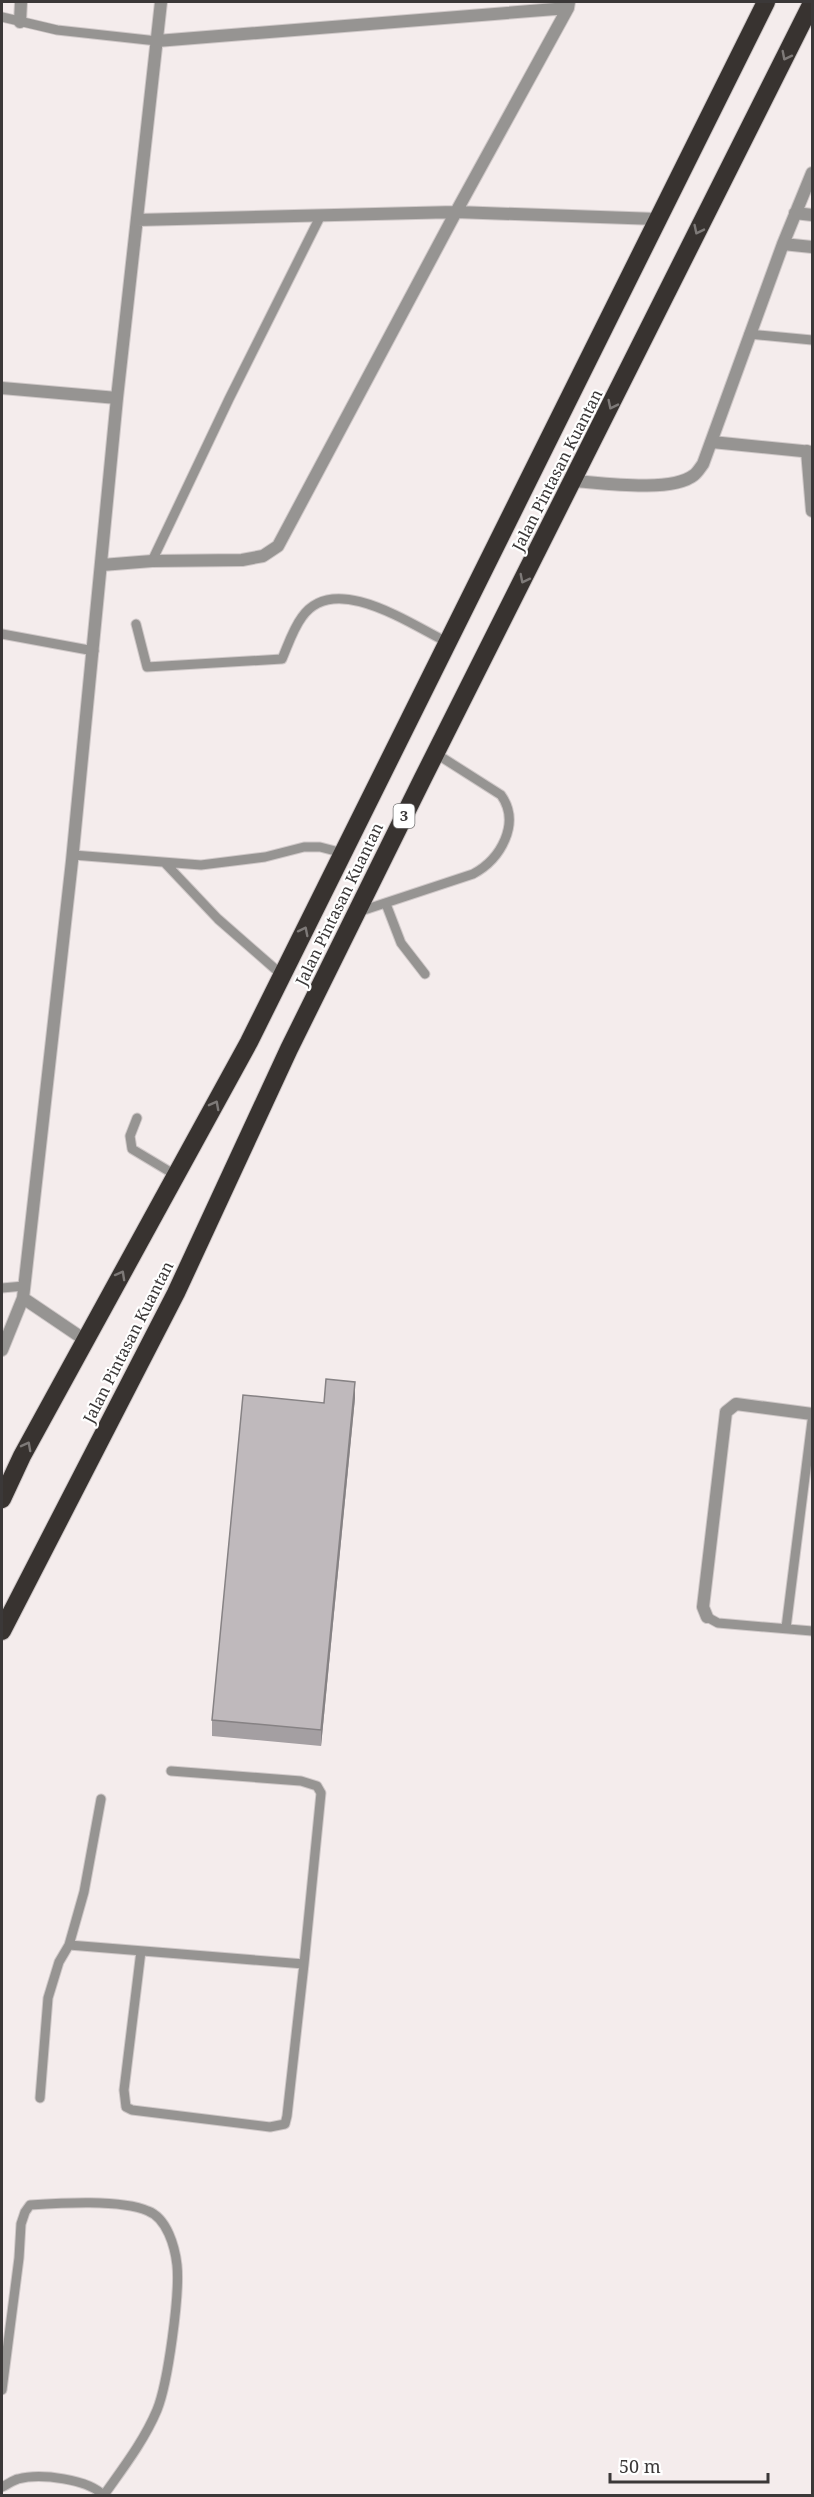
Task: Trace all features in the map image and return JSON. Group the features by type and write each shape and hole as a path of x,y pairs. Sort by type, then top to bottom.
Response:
{"highway":[{"name":"Jalan Pintasan Kuantan","path":"2,1499 22,1456 249,1042 766,2"},
{"name":"Jalan Pintasan Kuantan","path":"2,1631 176,1293 289,1049 435,753 813,3"}],"street":[{"path":"20,22 21,2"},
{"path":"2,1350 24,1292 73,855 117,398 161,2"},
{"path":"157,41 568,5"},
{"path":"102,565 152,561 242,560 263,556 278,546 568,5"},
{"path":"574,481 637,487 683,481 694,475 703,464 783,244 813,173"},
{"path":"137,220 456,212 657,219"},
{"path":"795,213 813,215"},
{"path":"783,244 813,247"},
{"path":"2,388 117,398"},
{"path":"712,442 810,452 813,511"},
{"path":"24,1292 85,1340"},
{"path":"707,1617 703,1607 726,1412 736,1404 813,1414"}],"lane":[{"path":"2,17 57,30 157,41"},
{"path":"152,561 229,399 321,215"},
{"path":"749,334 813,340"},
{"path":"136,624 147,667 282,659 302,617 317,602 328,598 364,601 447,642"},
{"path":"2,634 94,651"},
{"path":"356,913 485,868 496,856 506,838 510,821 508,806 501,795 435,753"},
{"path":"73,855 201,865 265,857 304,847 320,847 343,853"},
{"path":"165,863 218,919 282,975"},
{"path":"386,904 401,943 425,974"},
{"path":"137,1118 130,1136 132,1149 177,1176"},
{"path":"2,1288 24,1292"},
{"path":"786,1628 813,1421"},
{"path":"707,1617 718,1623 813,1630"},
{"path":"141,1952 124,2090 126,2107 132,2110 270,2127 285,2124 321,1793 317,1786 301,1781 171,1771"},
{"path":"40,2098 48,1998 59,1962 69,1945 84,1892 101,1799"},
{"path":"69,1945 304,1964"},
{"path":"2,2390 21,2224 30,2205 125,2206 150,2211 162,2222 173,2243 177,2266 177,2293 168,2365 158,2408 135,2451 104,2495 99,2490 78,2482 48,2477 18,2479 2,2487"}],"building":[{"path":"326,1379 355,1382 321,1730 212,1720 243,1395 324,1403"}]}
